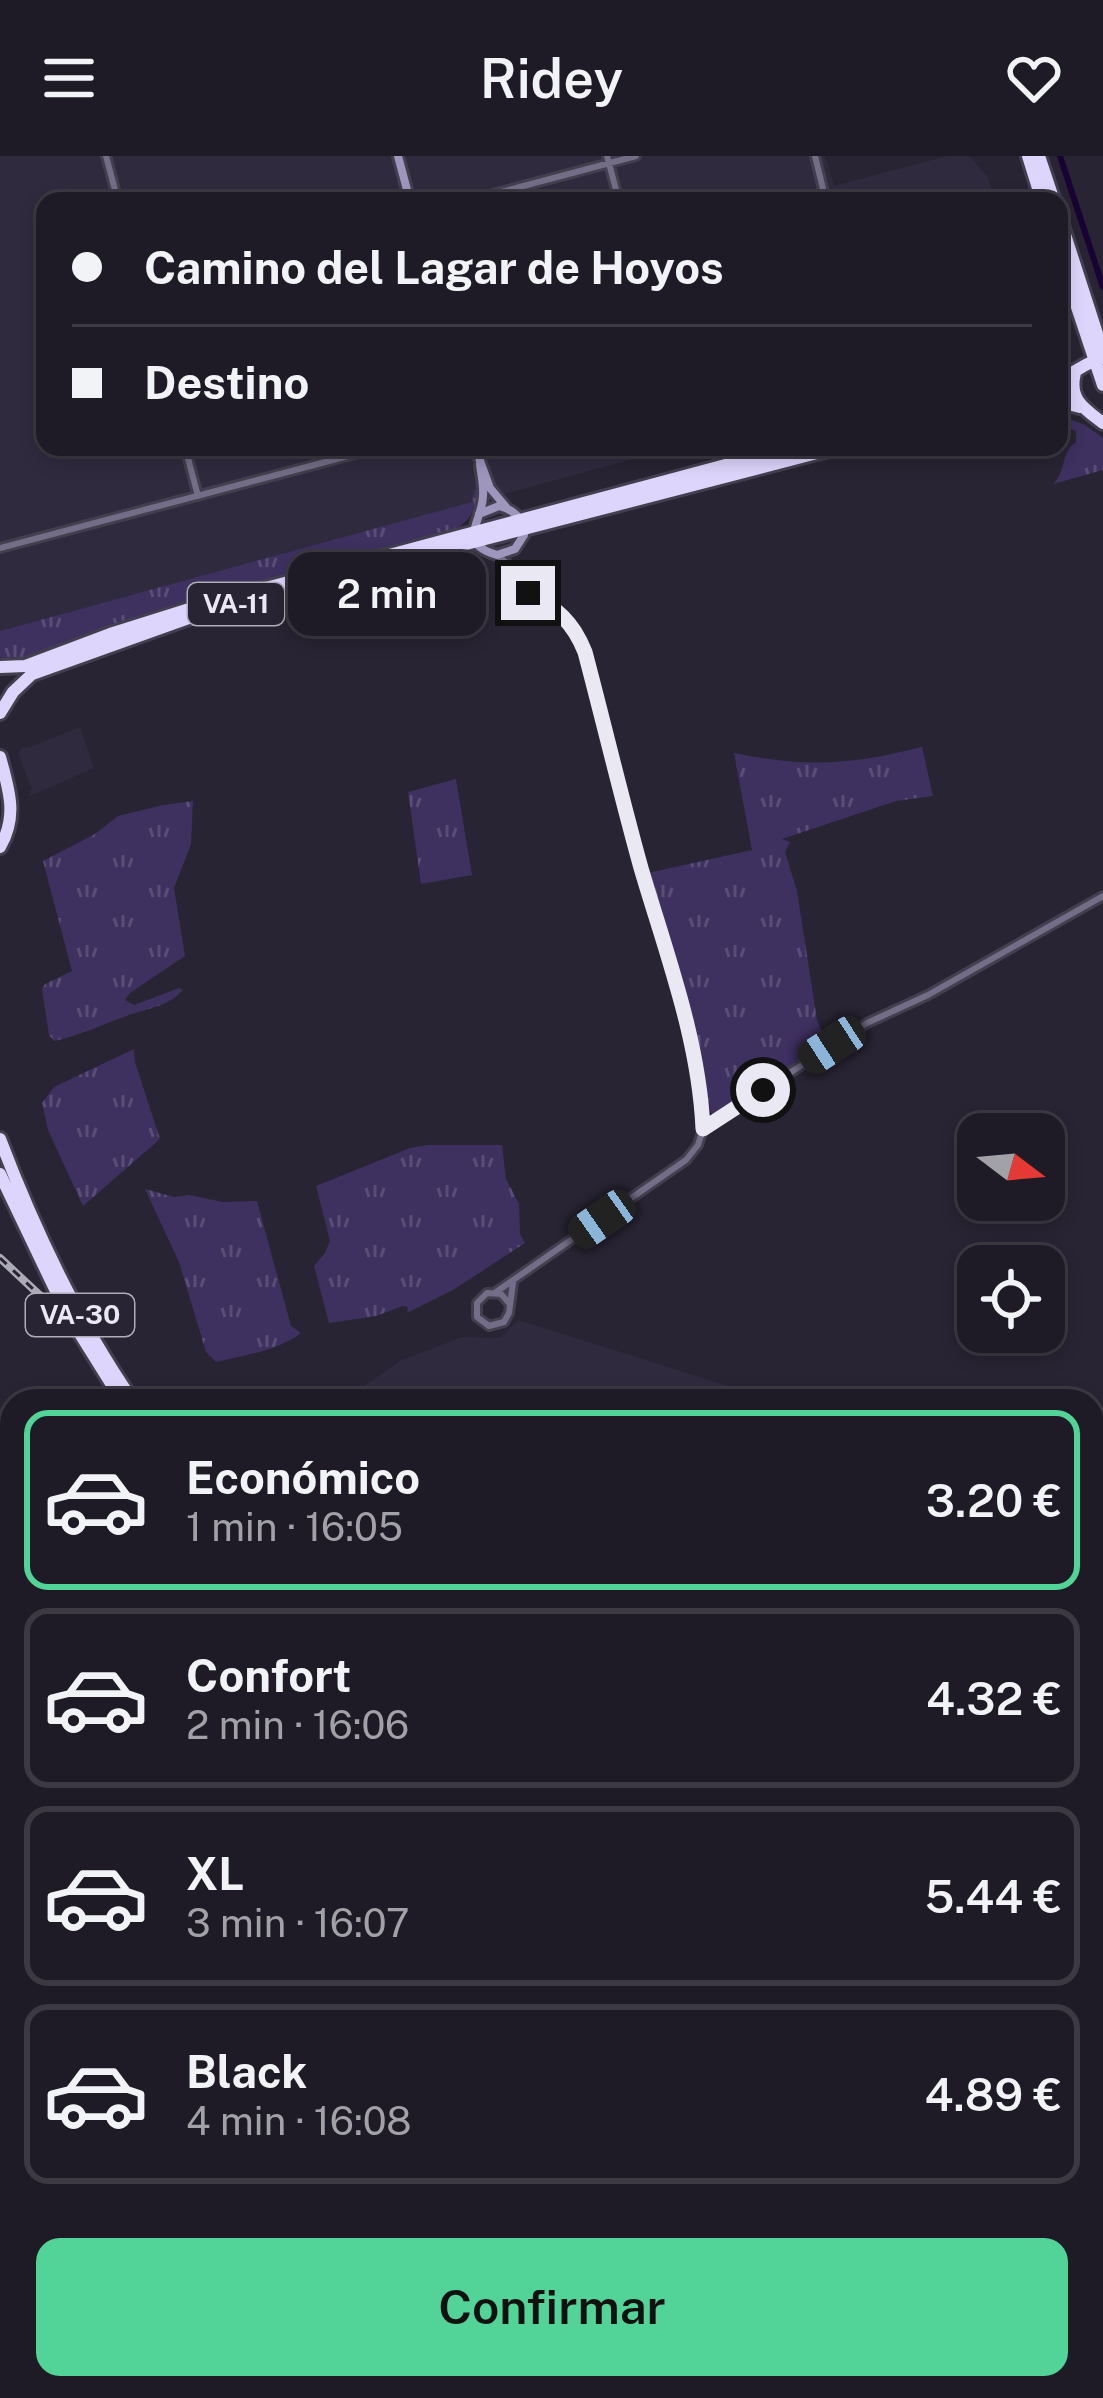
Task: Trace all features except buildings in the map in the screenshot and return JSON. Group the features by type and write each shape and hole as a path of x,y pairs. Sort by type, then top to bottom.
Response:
{"highway":[{"path":"1028,156 1039,192"},
{"path":"1039,156 1051,192"},
{"path":"1068,250 1088,325 1072,389 1103,423"},
{"path":"1068,275 1100,356 1103,385"},
{"path":"1088,325 1103,338"},
{"path":"1068,375 1100,356"},
{"path":"517,517 759,456"},
{"name":"VA-11","path":"0,667 25,666 204,603 517,517 798,456"},
{"name":"VA-11","path":"10,695 32,674 154,628 472,529"},
{"name":"VA-11","path":"0,667 10,682 10,695"},
{"path":"1,714 10,695"},
{"path":"0,758 12,812 2,843"},
{"name":"VA-30","path":"0,1139 68,1293 125,1389"},
{"name":"VA-30","path":"0,1174 64,1308 115,1389"}],"street":[{"path":"106,156 116,192"},
{"path":"398,156 408,192"},
{"path":"498,192 636,156"},
{"path":"815,156 824,192"},
{"path":"608,160 617,192"},
{"path":"187,456 198,496"},
{"path":"0,548 348,456"},
{"path":"478,456 494,496 517,517 522,540 508,558"},
{"path":"480,464 483,499 472,529 482,550 508,558"},
{"path":"472,529 493,507 517,517"},
{"path":"508,558 519,587 563,615 576,629 585,652 688,1028 703,1129 686,1160 513,1283 487,1293 477,1303 483,1323 504,1322 513,1283"},
{"path":"703,1129 867,1023 928,995 1103,896"},
{"path":"496,1292 508,1302"}],"shaded area":[{"path":"0,156 825,156 834,186 947,156 969,156 988,177 992,192 36,192 36,456 644,456 0,631"},
{"path":"80,727 94,768 28,797 32,789 18,753"},
{"path":"518,1320 737,1389 360,1389 400,1361 462,1337 500,1338"}],"green space":[{"path":"1068,418 1103,438 1103,470 1053,484 1076,442 1076,431 1068,428"},
{"path":"474,489 473,511 450,533 190,603 36,657 0,657 0,631 472,502"},
{"path":"922,747 933,796 896,801 782,839 790,842 785,852 797,891 817,1020 829,1042 714,1115 648,873 752,850 734,753 828,762"},
{"path":"456,779 472,875 421,884 408,792"},
{"path":"193,801 191,844 174,888 185,956 125,1000 134,1005 183,990 158,1006 54,1041 42,989 72,971 43,861 95,834 118,816"},
{"path":"134,1049 160,1139 83,1206 48,1130 42,1103 54,1087"},
{"path":"428,1145 502,1145 506,1179 519,1204 525,1243 453,1290 407,1313 408,1307 403,1306 376,1316 329,1323 314,1266 330,1241 316,1186"},
{"path":"145,1189 174,1197 257,1201 291,1326 301,1333 271,1348 216,1362 206,1352 179,1262"}],"waterway":[{"path":"1060,156 1103,287"}],"railway":[{"path":"0,1258 47,1302"}],"route":[{"path":"528,593 563,615 576,629 585,652 688,1028 703,1129 763,1090"}]}
